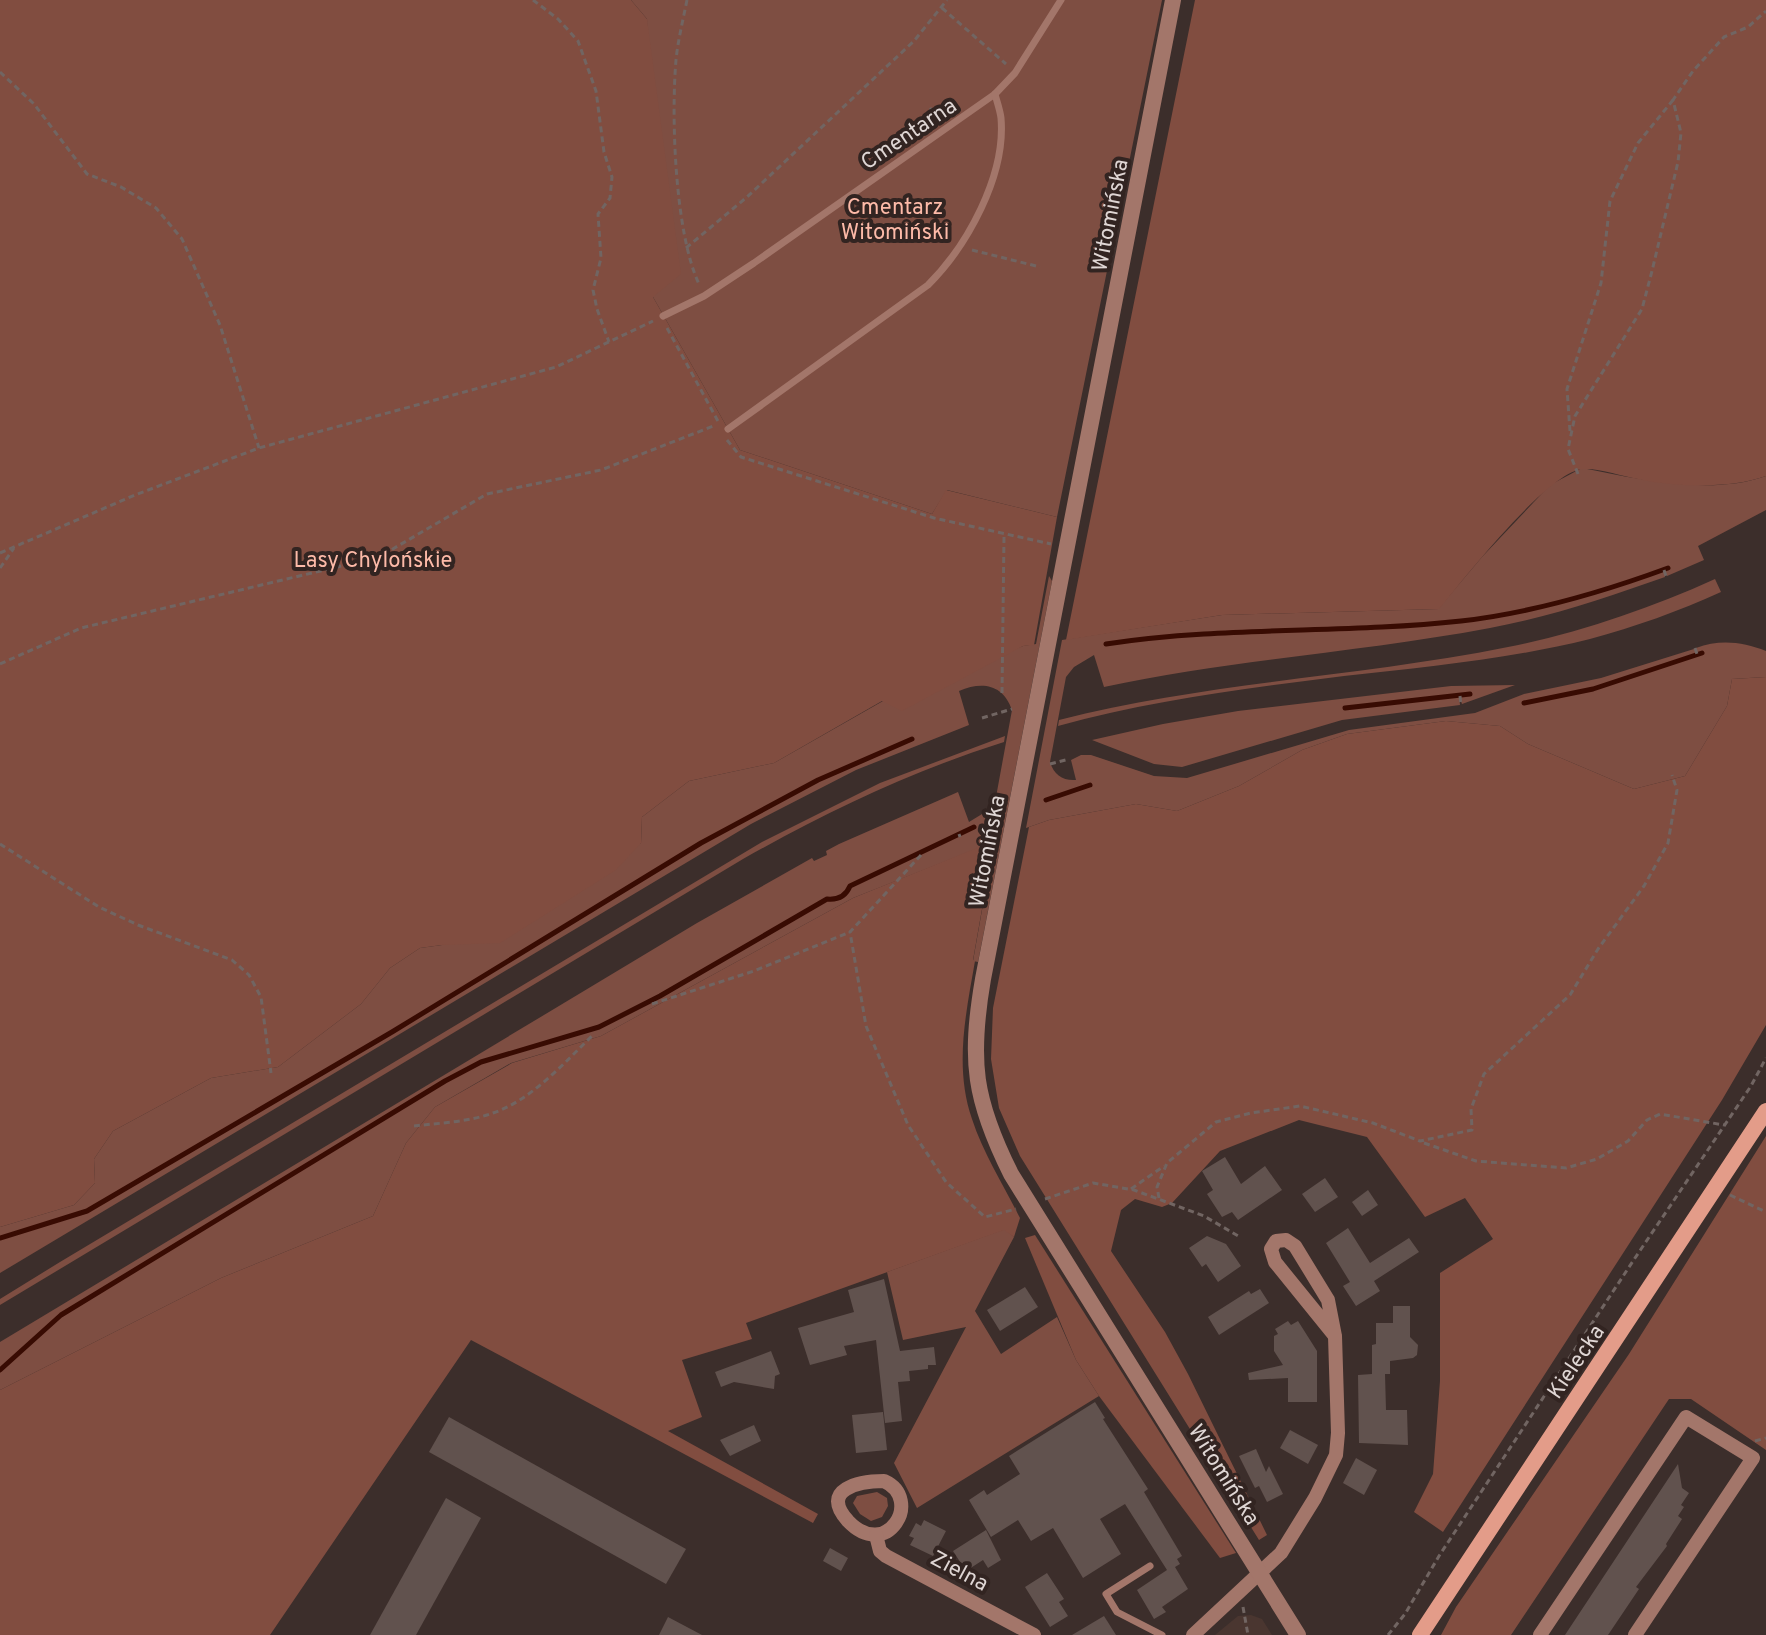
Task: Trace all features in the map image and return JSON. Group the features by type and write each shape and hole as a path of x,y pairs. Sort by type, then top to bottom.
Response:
{"main road":[{"name":"Kielecka","path":"1420,1635 1766,1111"}],"street":[{"name":"Witomińska","path":"1173,0 983,979 974,1040 977,1074 987,1121 1011,1174 1298,1635"},
{"path":"1193,1635 1281,1553 1315,1498 1336,1455 1335,1336 1328,1300 1295,1246 1286,1240 1276,1241 1271,1249 1275,1262 1335,1336"},
{"path":"1540,1635 1686,1417 1753,1458 1635,1635"},
{"name":"Zielna","path":"884,1481 898,1490 902,1501 894,1527 876,1535 854,1526 842,1512 839,1502 849,1485 884,1481"},
{"name":"Zielna","path":"876,1535 877,1544 886,1556 1034,1635"}],"lane":[{"name":"Cmentarna","path":"663,316 704,296 995,94 1015,73 1061,0"},
{"path":"725,429 928,285 961,247 989,188 997,159 1001,119 995,94"},
{"path":"1150,1566 1106,1594 1117,1612 1162,1635"}],"path":[{"path":"533,0 558,19 578,41 596,91 604,152 612,177 610,198 598,214 601,258 593,290 609,342"},
{"path":"687,0 676,60 676,148 686,248 704,296"},
{"path":"686,248 747,197 914,41 947,0"},
{"path":"942,8 1001,60"},
{"path":"1571,436 1567,389 1601,283 1610,201 1638,143 1693,71 1724,37 1748,27 1766,11"},
{"path":"0,72 34,104 87,174 121,187 156,208 182,239 220,325 259,448"},
{"path":"1578,474 1568,449 1575,416 1642,309 1678,162 1681,133 1673,100"},
{"path":"961,247 1040,267"},
{"path":"0,553 135,495 259,448 556,367 661,317 719,424 725,429 730,445 741,457 934,518 1051,544 1069,538"},
{"path":"0,664 81,628 379,557 487,494 601,470 719,424"},
{"path":"1002,693 1005,535"},
{"path":"0,568 16,545"},
{"path":"1664,570 1666,576"},
{"path":"1695,648 1697,654"},
{"path":"1460,696 1461,705"},
{"path":"982,718 1012,709"},
{"path":"1050,764 1069,759"},
{"path":"1420,1141 1472,1130 1471,1109 1484,1074 1570,995 1598,949 1644,886 1668,843 1677,790 1672,775"},
{"path":"0,844 99,907 232,960 249,975 261,997 271,1073"},
{"path":"652,1004 754,971 850,932 921,855"},
{"path":"850,932 866,1026 908,1125 946,1182 985,1217 1031,1206 1093,1183 1131,1189 1159,1198 1204,1216 1240,1237"},
{"path":"414,1126 455,1122 495,1113 541,1085 594,1034"},
{"path":"1388,1635 1405,1614 1439,1556 1751,1086 1766,1058"},
{"path":"1131,1189 1216,1122 1300,1106 1373,1123 1476,1161 1566,1168 1597,1159 1628,1141 1647,1120 1660,1114 1724,1125"},
{"path":"1159,1198 1157,1187 1167,1163"},
{"path":"1716,1188 1766,1212"},
{"path":"1243,1599 1248,1635"}],"shaded area":[{"path":"1251,1615 1262,1619 1272,1635 1215,1635 1238,1616"}],"green space":[{"name":"Lasy Chylońskie","path":"0,0 631,0 647,19 681,274 653,297 740,450 932,514 946,490 1057,517 1034,645 1023,646 902,711 882,701 774,763 689,781 642,817 641,843 616,870 500,943 420,948 390,968 361,1004 278,1067 211,1078 113,1131 94,1159 95,1183 74,1205 0,1227"},
{"name":"Cmentarz Witomiński","path":"631,0 1162,0 1057,517 947,490 932,514 740,450 653,297 647,19"},
{"path":"1195,0 1766,0 1766,476 1736,483 1685,485 1590,469 1568,474 1528,507 1439,609 1222,615 1066,640"},
{"path":"1582,468 1674,484 1722,485 1766,476 1766,510 1698,546 1704,560 1667,576 1664,570 1665,577 1622,592 1512,623 1394,644 1200,670 1104,687 1094,655 1074,667 1066,677 1050,762 1057,774 1071,780 1076,780 1071,760 1081,755 1091,755 1154,776 1187,778 1349,730 1475,713 1524,694 1601,678 1694,649 1697,654 1696,648 1714,643 1749,645 1766,651 1766,677 1732,679 1727,706 1685,776 1634,789 1528,744 1500,726 1446,721 1347,734 1302,750 1239,786 1177,811 1136,804 1049,820 1026,828 1062,640 1222,615 1438,609 1550,485"},
{"path":"1049,576 1052,581 978,962 973,961 994,842 853,898 601,1036 511,1063 435,1107 406,1143 373,1216 221,1278 0,1390 0,1342 697,923 812,858 814,861 827,855 826,851 839,844 958,792 969,822 987,811 996,797 1012,710 997,690 976,686 959,691 969,725 856,770 751,824 0,1273 0,1227 74,1205 95,1183 94,1159 113,1131 211,1078 278,1067 361,1004 390,968 420,948 442,945 641,843 642,817 689,781 774,763 883,701 1023,646 1036,644"},
{"path":"1715,579 1721,592 1705,599 1624,629 1560,646 1468,662 1200,696 1058,726 1059,720 1171,697 1508,647 1613,619"},
{"path":"1766,677 1766,1025 1722,1100 1443,1532 1414,1512 1433,1474 1440,1381 1440,1273 1493,1239 1465,1198 1425,1217 1367,1137 1299,1120 1220,1151 1172,1203 1162,1207 1135,1199 1121,1210 1111,1251 1165,1332 1188,1374 1267,1535 1259,1540 1020,1156 999,1108 991,1059 993,1008 1029,827 1049,820 1136,804 1177,811 1239,786 1302,750 1347,734 1446,721 1500,726 1528,744 1634,789 1685,776 1727,706 1732,679"},
{"path":"1515,685 1462,704 1459,696 1460,705 1342,720 1182,767 1154,764 1092,740 1238,711 1451,686"},
{"path":"1005,736 1004,742 870,794 743,859 0,1305 0,1299 60,1262 762,842 880,783"},
{"path":"994,841 973,960 963,1040 964,1080 977,1132 1020,1218 1014,1237 1004,1230 746,1323 752,1339 682,1360 702,1417 668,1431 818,1514 813,1523 471,1340 270,1635 0,1635 0,1390 221,1278 373,1216 406,1143 435,1107 512,1063 601,1036 853,898"},
{"path":"1766,1136 1766,1450 1691,1399 1669,1399 1511,1635 1441,1635 1456,1607 1629,1354"},
{"path":"1005,1229 1014,1237 975,1311 1001,1354 1057,1317 1076,1360 1099,1396 917,1508 894,1463 966,1327 903,1340 887,1272"},
{"path":"1035,1235 1236,1553 1220,1558 1099,1396 1076,1360 1025,1238"},
{"path":"877,1492 887,1498 888,1506 882,1517 871,1521 860,1514 853,1503 857,1496"}],"building":[{"path":"1225,1157 1241,1184 1265,1166 1282,1190 1238,1220 1232,1212 1222,1217 1207,1194 1213,1190 1202,1171"},
{"path":"1325,1178 1338,1197 1315,1212 1302,1194"},
{"path":"1368,1190 1378,1205 1362,1216 1352,1202"},
{"path":"1348,1228 1370,1263 1409,1238 1419,1252 1374,1281 1380,1291 1356,1306 1343,1286 1350,1282 1326,1243"},
{"path":"1207,1236 1226,1244 1241,1266 1218,1282 1206,1264 1202,1267 1189,1248"},
{"path":"884,1279 900,1351 934,1347 936,1365 909,1371 910,1381 898,1382 902,1421 885,1423 876,1340 844,1346 847,1355 810,1365 798,1328 854,1312 848,1290"},
{"path":"1025,1287 1038,1307 1000,1331 987,1310"},
{"path":"1260,1289 1269,1303 1219,1335 1208,1317 1249,1291 1251,1294"},
{"path":"1393,1306 1410,1306 1410,1337 1418,1345 1417,1355 1390,1361 1390,1374 1385,1374 1386,1410 1407,1410 1408,1445 1359,1443 1358,1375 1372,1374 1376,1323 1393,1323"},
{"path":"1288,1321 1291,1325 1298,1321 1317,1351 1317,1402 1288,1402 1288,1378 1249,1380 1248,1373 1283,1365 1274,1351 1274,1336 1278,1334 1275,1329"},
{"path":"771,1351 780,1374 775,1376 774,1389 734,1382 721,1387 715,1372"},
{"path":"1095,1402 1148,1489 1144,1492 1182,1556 1177,1559 1180,1564 1175,1567 1188,1589 1162,1607 1166,1612 1154,1619 1137,1590 1167,1570 1125,1504 1100,1519 1121,1554 1083,1578 1053,1528 1031,1541 1018,1520 991,1537 969,1500 984,1490 987,1495 1020,1474 1009,1456"},
{"path":"883,1412 887,1450 856,1453 852,1415"},
{"path":"449,1417 686,1549 666,1584 429,1452"},
{"path":"754,1425 761,1441 730,1456 720,1440"},
{"path":"1290,1430 1318,1445 1308,1464 1280,1448"},
{"path":"1256,1449 1266,1472 1269,1466 1283,1494 1267,1502 1259,1486 1255,1488 1239,1456"},
{"path":"1356,1458 1377,1470 1364,1495 1343,1483"},
{"path":"1678,1464 1682,1488 1689,1493 1678,1516 1682,1519 1667,1546 1636,1587 1639,1589 1608,1635 1565,1635"},
{"path":"446,1498 481,1518 416,1635 370,1635"},
{"path":"924,1520 946,1531 933,1556 910,1545 914,1538 909,1536 916,1523 921,1526"},
{"path":"986,1530 1001,1560 988,1568 983,1560 966,1571 953,1551"},
{"path":"830,1548 848,1558 841,1571 823,1561"},
{"path":"1047,1573 1064,1599 1059,1602 1068,1616 1050,1627 1025,1587"},
{"path":"1104,1616 1116,1635 1072,1635"},
{"path":"668,1617 702,1635 659,1635"}],"waterway":[{"path":"1106,644 1239,632 1372,628 1461,621 1566,601 1668,568"},
{"path":"1524,703 1593,689 1702,653"},
{"path":"1345,708 1470,694"},
{"path":"0,1238 87,1211 392,1032 701,843 818,780 912,739"},
{"path":"1046,800 1090,785"},
{"path":"0,1370 61,1315 445,1081 481,1062 599,1027 660,996 827,899 841,897 850,886 974,827"}]}
